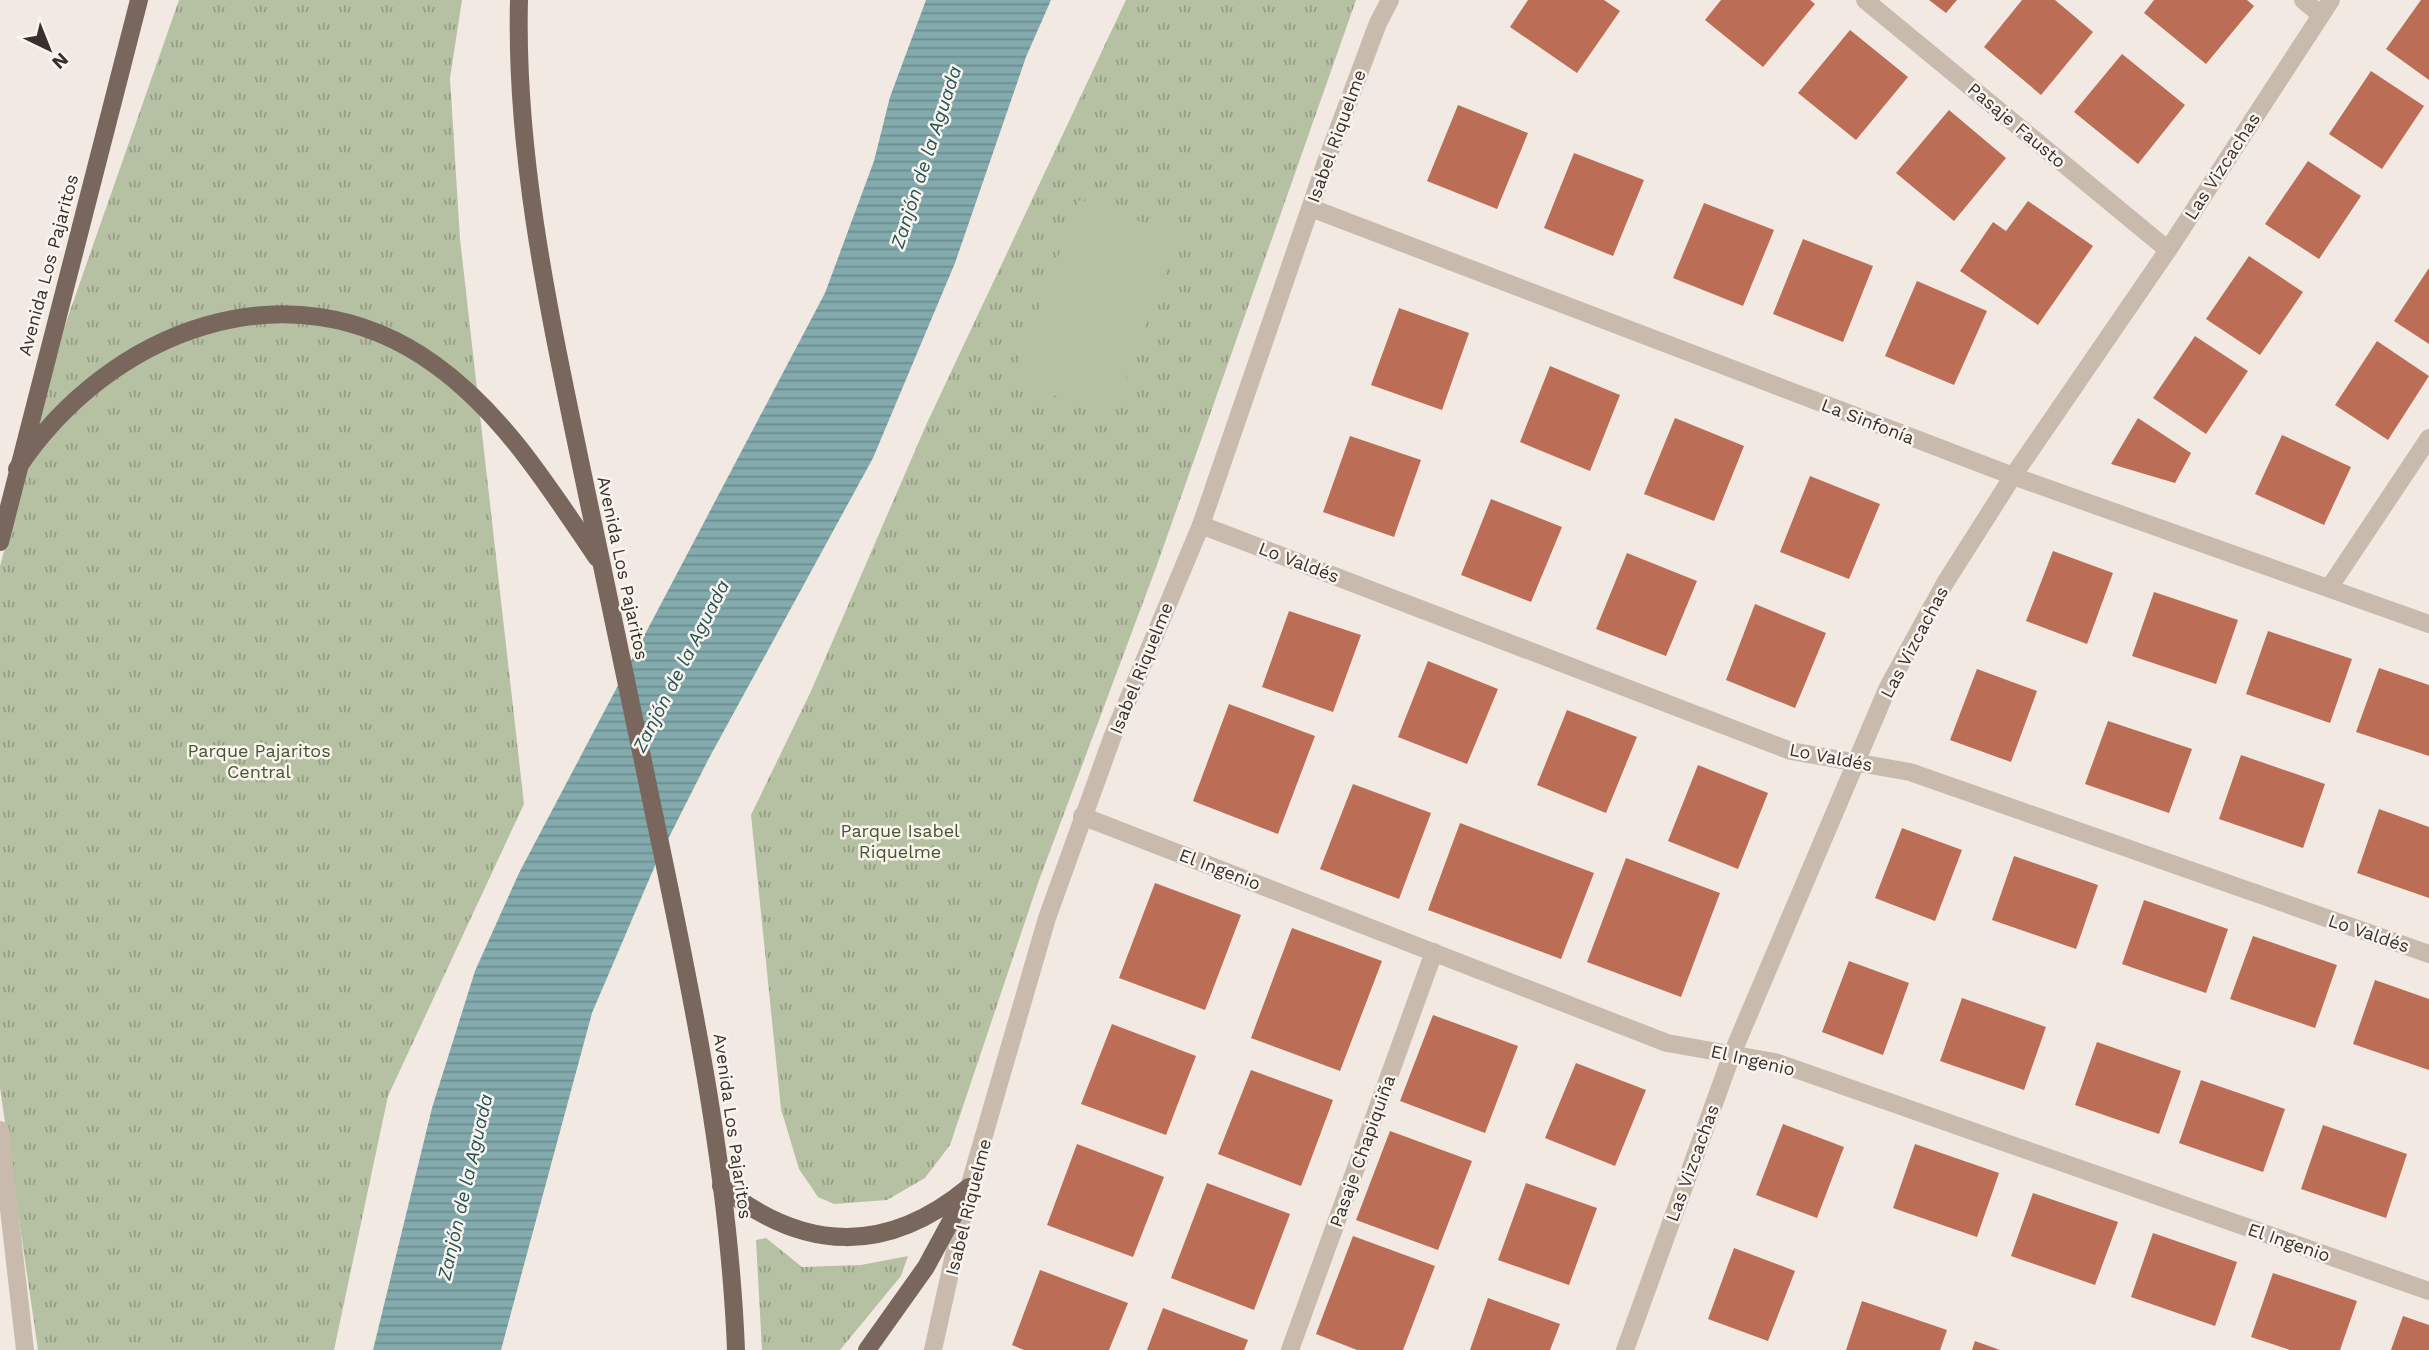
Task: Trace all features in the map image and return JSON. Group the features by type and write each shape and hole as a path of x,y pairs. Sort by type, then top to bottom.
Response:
{"main road":[{"name":"Avenida Los Pajaritos","path":"0,542 139,0"},
{"name":"Avenida Los Pajaritos","path":"519,0 518,47 535,218 555,339 673,906 706,1078 733,1279 736,1350"},
{"path":"17,469 32,445 74,401 130,358 164,339 205,324 248,317 285,314 322,316 362,326 400,343 465,389 497,422 543,479 602,571"},
{"path":"721,1186 766,1219 799,1231 835,1237 896,1231 922,1220 969,1187"},
{"path":"867,1350 926,1267 969,1187"}],"street":[{"name":"Isabel Riquelme","path":"933,1350 969,1187 1047,918 1082,816 1200,525 1311,208 1378,23 1390,0"},
{"name":"Pasaje Fausto","path":"1865,0 2168,250"},
{"path":"2303,0 2326,8"},
{"name":"Las Vizcachas","path":"1625,1350 1731,1054 1894,675 1945,583 2013,476 2168,250 2326,8"},
{"name":"La Sinfonía","path":"1311,208 2013,476 2429,624"},
{"path":"2329,588 2429,438"},
{"name":"Lo Valdés","path":"1200,525 1791,751 1910,772 2429,954"},
{"name":"El Ingenio","path":"1082,816 1667,1043 1774,1062 2429,1291"},
{"name":"Pasaje Chapiquiña","path":"1290,1350 1434,953"},
{"path":"0,1130 26,1350"}],"green space":[{"name":"Parque Pajaritos Central","path":"179,0 462,0 450,78 460,239 524,804 388,1096 334,1350 38,1350 0,1088 0,566 64,328"},
{"name":"Parque Isabel Riquelme","path":"1126,0 1356,0 1157,565 1038,883 950,1145 925,1178 887,1200 834,1204 818,1197 799,1169 781,1109 751,815 811,691 927,423"},
{"path":"1080,199 1179,236 1112,417 1012,380"},
{"path":"766,1238 802,1267 861,1265 908,1256 901,1276 840,1350 762,1350 756,1240"}],"water":[{"name":"Zanjón de la Aguada","path":"926,0 1051,0 1026,57 955,263 873,458 708,760 657,861 592,1013 501,1350 373,1350 432,1108 475,971 519,873 825,293 874,161 890,97"}],"building":[{"path":"1528,0 1604,0 1620,11 1577,73 1510,27"},
{"path":"1721,0 1810,0 1815,4 1763,67 1705,20"},
{"path":"1929,0 1957,0 1946,13"},
{"path":"2022,0 2055,0 2093,32 2041,95 1984,47"},
{"path":"2154,0 2247,0 2254,6 2206,64 2144,13"},
{"path":"2421,0 2429,0 2429,80 2386,49"},
{"path":"1850,30 1908,77 1856,140 1798,93"},
{"path":"2122,54 2185,105 2138,164 2074,112"},
{"path":"2371,71 2424,106 2382,169 2329,134"},
{"path":"1458,105 1528,133 1497,209 1427,181"},
{"path":"1949,110 2006,158 1954,221 1896,173"},
{"path":"1574,153 1644,180 1613,256 1544,228"},
{"path":"2308,161 2361,196 2319,259 2265,224"},
{"path":"2028,201 2093,246 2038,325 1960,271 1993,222 2006,231"},
{"path":"1704,203 1774,230 1743,306 1673,278"},
{"path":"1803,239 1873,266 1843,342 1773,314"},
{"path":"2249,256 2303,292 2260,355 2206,319"},
{"path":"2429,268 2429,344 2394,321"},
{"path":"1917,281 1987,311 1954,385 1885,356"},
{"path":"1399,308 1469,333 1442,410 1371,385"},
{"path":"2195,336 2248,371 2206,434 2153,398"},
{"path":"2377,341 2429,376 2388,440 2335,405"},
{"path":"1550,366 1620,395 1590,471 1520,442"},
{"path":"1675,418 1744,446 1714,521 1644,494"},
{"path":"2138,418 2191,453 2175,483 2111,464"},
{"path":"2282,435 2351,467 2324,525 2255,494"},
{"path":"1350,436 1421,460 1394,537 1323,512"},
{"path":"1810,476 1880,504 1849,579 1780,552"},
{"path":"1491,499 1562,527 1531,602 1461,575"},
{"path":"2053,551 2113,573 2087,644 2026,621"},
{"path":"1627,553 1697,581 1666,656 1596,629"},
{"path":"2154,592 2238,620 2216,684 2132,656"},
{"path":"1755,604 1826,633 1795,708 1726,680"},
{"path":"1289,611 1361,635 1333,712 1262,687"},
{"path":"2268,631 2352,659 2330,723 2246,694"},
{"path":"1428,661 1498,689 1467,764 1398,737"},
{"path":"2379,668 2429,685 2429,756 2356,732"},
{"path":"1977,669 2037,691 2011,762 1950,740"},
{"path":"1229,704 1315,736 1278,834 1193,801"},
{"path":"1567,710 1637,737 1606,813 1537,785"},
{"path":"2108,721 2192,749 2169,813 2085,784"},
{"path":"2241,755 2325,784 2303,848 2219,819"},
{"path":"1698,765 1768,793 1738,869 1668,841"},
{"path":"1353,784 1431,813 1399,899 1320,869"},
{"path":"2379,809 2429,827 2429,898 2357,873"},
{"path":"1460,823 1594,873 1561,959 1428,910"},
{"path":"1902,828 1962,850 1935,921 1875,898"},
{"path":"2014,856 2098,885 2076,949 1992,920"},
{"path":"1626,858 1720,893 1681,997 1587,962"},
{"path":"1155,883 1241,915 1205,1010 1119,978"},
{"path":"2144,900 2228,929 2206,993 2122,964"},
{"path":"1292,928 1382,961 1340,1071 1251,1038"},
{"path":"2253,936 2337,965 2315,1028 2230,999"},
{"path":"1849,961 1909,983 1883,1055 1822,1032"},
{"path":"2375,980 2429,999 2429,1070 2353,1044"},
{"path":"1962,998 2046,1027 2024,1090 1940,1061"},
{"path":"1433,1015 1518,1046 1485,1133 1400,1101"},
{"path":"1112,1024 1196,1056 1166,1135 1081,1104"},
{"path":"2097,1042 2181,1071 2159,1134 2075,1105"},
{"path":"1576,1063 1646,1090 1615,1166 1545,1138"},
{"path":"1251,1070 1333,1100 1301,1186 1218,1154"},
{"path":"2201,1080 2285,1109 2263,1172 2179,1143"},
{"path":"1783,1124 1844,1147 1817,1218 1756,1195"},
{"path":"2323,1125 2407,1154 2386,1218 2301,1189"},
{"path":"1390,1131 1472,1161 1438,1250 1356,1220"},
{"path":"1077,1144 1164,1177 1133,1257 1047,1225"},
{"path":"1915,1144 1999,1173 1977,1237 1893,1208"},
{"path":"1207,1183 1290,1214 1254,1310 1171,1278"},
{"path":"1526,1183 1597,1208 1569,1285 1498,1260"},
{"path":"2033,1193 2118,1222 2095,1285 2011,1256"},
{"path":"2153,1233 2237,1262 2215,1326 2131,1297"},
{"path":"1353,1236 1435,1266 1403,1350 1357,1350 1316,1334"},
{"path":"1734,1248 1795,1271 1768,1341 1708,1319"},
{"path":"1040,1270 1128,1303 1109,1350 1024,1350 1012,1345"},
{"path":"2273,1273 2357,1301 2340,1350 2290,1350 2251,1337"},
{"path":"1488,1298 1560,1324 1550,1350 1470,1350"},
{"path":"1862,1301 1947,1330 1940,1350 1846,1350"},
{"path":"1163,1308 1248,1340 1244,1350 1147,1350"},
{"path":"2403,1316 2429,1325 2429,1350 2391,1350"},
{"path":"1975,1341 2000,1350 1972,1350"}]}
